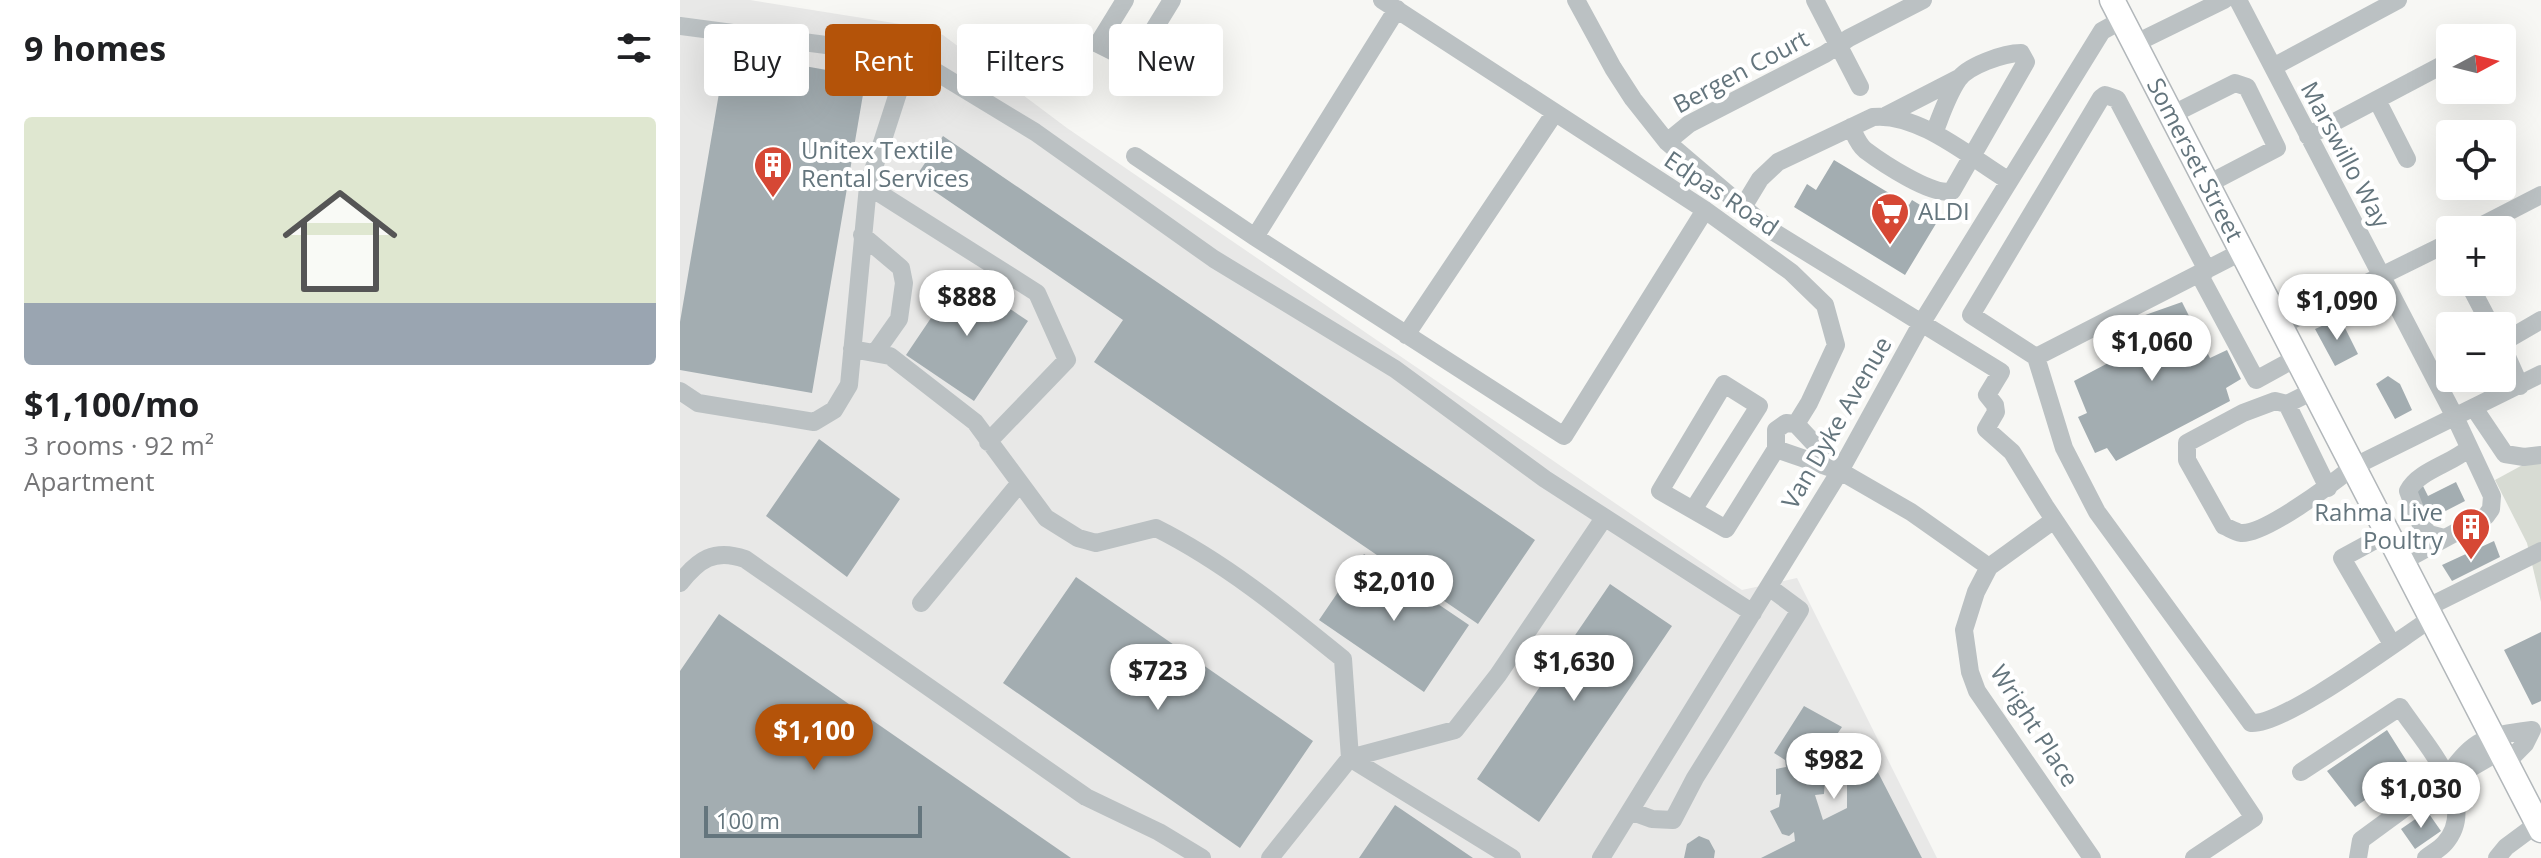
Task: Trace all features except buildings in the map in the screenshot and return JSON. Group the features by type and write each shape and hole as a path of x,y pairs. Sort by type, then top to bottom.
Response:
{"main road":[{"name":"Somerset Street","path":"2117,10 2539,827"}],"street":[{"path":"1125,0 1098,44 1134,62 1172,0"},
{"path":"1576,0 1613,68 1667,142 1769,229 2001,372 1987,395 1996,412 1986,429 2012,452 2054,520 2254,818 2194,858"},
{"path":"1815,0 1860,87"},
{"name":"Bergen Court","path":"1667,142 1689,124 1923,0"},
{"path":"2134,44 2224,0"},
{"name":"Marswillo Way","path":"2238,0 2455,417 2492,496 2491,509 2486,516 2444,538"},
{"path":"2273,67 2398,0"},
{"path":"1255,237 1390,4"},
{"name":"Edpas Road","path":"1390,4 1705,210 1791,272 1825,305 1836,345 1796,424 1786,423 1776,430 1776,449"},
{"name":"Van Dyke Avenue","path":"1601,858 1840,471 1921,324 2117,10"},
{"path":"680,26 825,45"},
{"path":"1851,127 1862,148 1926,188 1945,193 1952,191 2026,62 2021,53 2009,53 1985,62 1887,115"},
{"path":"2308,136 2436,68"},
{"path":"941,75 1035,132 1214,259 1395,369 1545,479 1753,613"},
{"path":"1934,133 1959,78"},
{"path":"2171,115 2235,83 2247,87 2277,148 2208,184"},
{"path":"2298,357 2256,380 2117,99 2105,95 1971,315 2036,357 2064,448 2097,512 2251,723 2266,722 2297,708 2392,644 2429,613 2541,551"},
{"path":"680,391 698,403 814,422 834,410 849,385 868,186 897,96"},
{"path":"2377,100 2407,159"},
{"path":"1406,335 1554,114"},
{"path":"1743,207 1760,179 1778,162 1873,117 1887,115 1897,116 1934,133 2009,181"},
{"path":"1135,156 1564,436 1705,210"},
{"path":"868,186 1037,293 1067,360 988,442"},
{"path":"2500,216 2541,195"},
{"path":"862,235 901,268 904,283 899,319 875,353"},
{"path":"2282,325 2436,250"},
{"path":"2036,357 2243,251"},
{"path":"2516,333 2541,320"},
{"path":"852,349 890,356 975,422 1046,518 1078,538 1096,543 1156,528 1175,537 1271,600 1343,659 1350,758"},
{"path":"2315,390 2287,404 2275,401 2243,413 2187,443 2187,460 2224,526 2243,533 2264,527 2328,488 2353,467 2541,374"},
{"path":"2516,377 2520,386"},
{"path":"1693,510 1759,406 1724,384 1660,491 1693,510 1726,529 1776,449 1840,471 1911,512 1989,567"},
{"path":"2287,404 2328,488"},
{"path":"2474,408 2505,454 2524,457 2541,455"},
{"path":"1796,424 1840,471"},
{"path":"2444,538 2429,534 2421,525 2408,491 2416,481 2469,448"},
{"path":"921,603 1019,484"},
{"path":"1270,858 1350,758 1455,730 1498,675 1604,518"},
{"name":"Wright Place","path":"2054,520 1989,567 1976,592 1964,630 1970,672 1977,691 2092,858"},
{"path":"2388,533 2342,558 2392,644"},
{"path":"2403,561 2444,538"},
{"path":"680,583 695,564 707,558 733,555 745,559 1086,797 1175,851 1202,858"},
{"path":"1630,811 1652,819 1673,820 1695,778 1800,610 1769,587"},
{"path":"2301,772 2400,707 2447,777 2458,801 2458,819 2446,843 2426,858"},
{"path":"2499,749 2525,744 2536,728"},
{"path":"2358,858 2361,840 2447,777 2469,769 2536,728"},
{"path":"1350,758 1512,858"},
{"path":"2497,858 2506,847 2539,827"}],"shaded area":[{"path":"680,0 750,0 900,24 825,24 825,96 941,96 943,35 957,46 957,96 1024,96 1742,590 1797,578 1937,858 680,858"},
{"path":"2541,455 2541,602 2527,543 2495,480"}],"place":[{"name":"Unitex Textile Rental Services","path":"773,199"},
{"name":"ALDI","path":"1890,246"},
{"name":"Rahma Live Poultry","path":"2471,561"}]}
